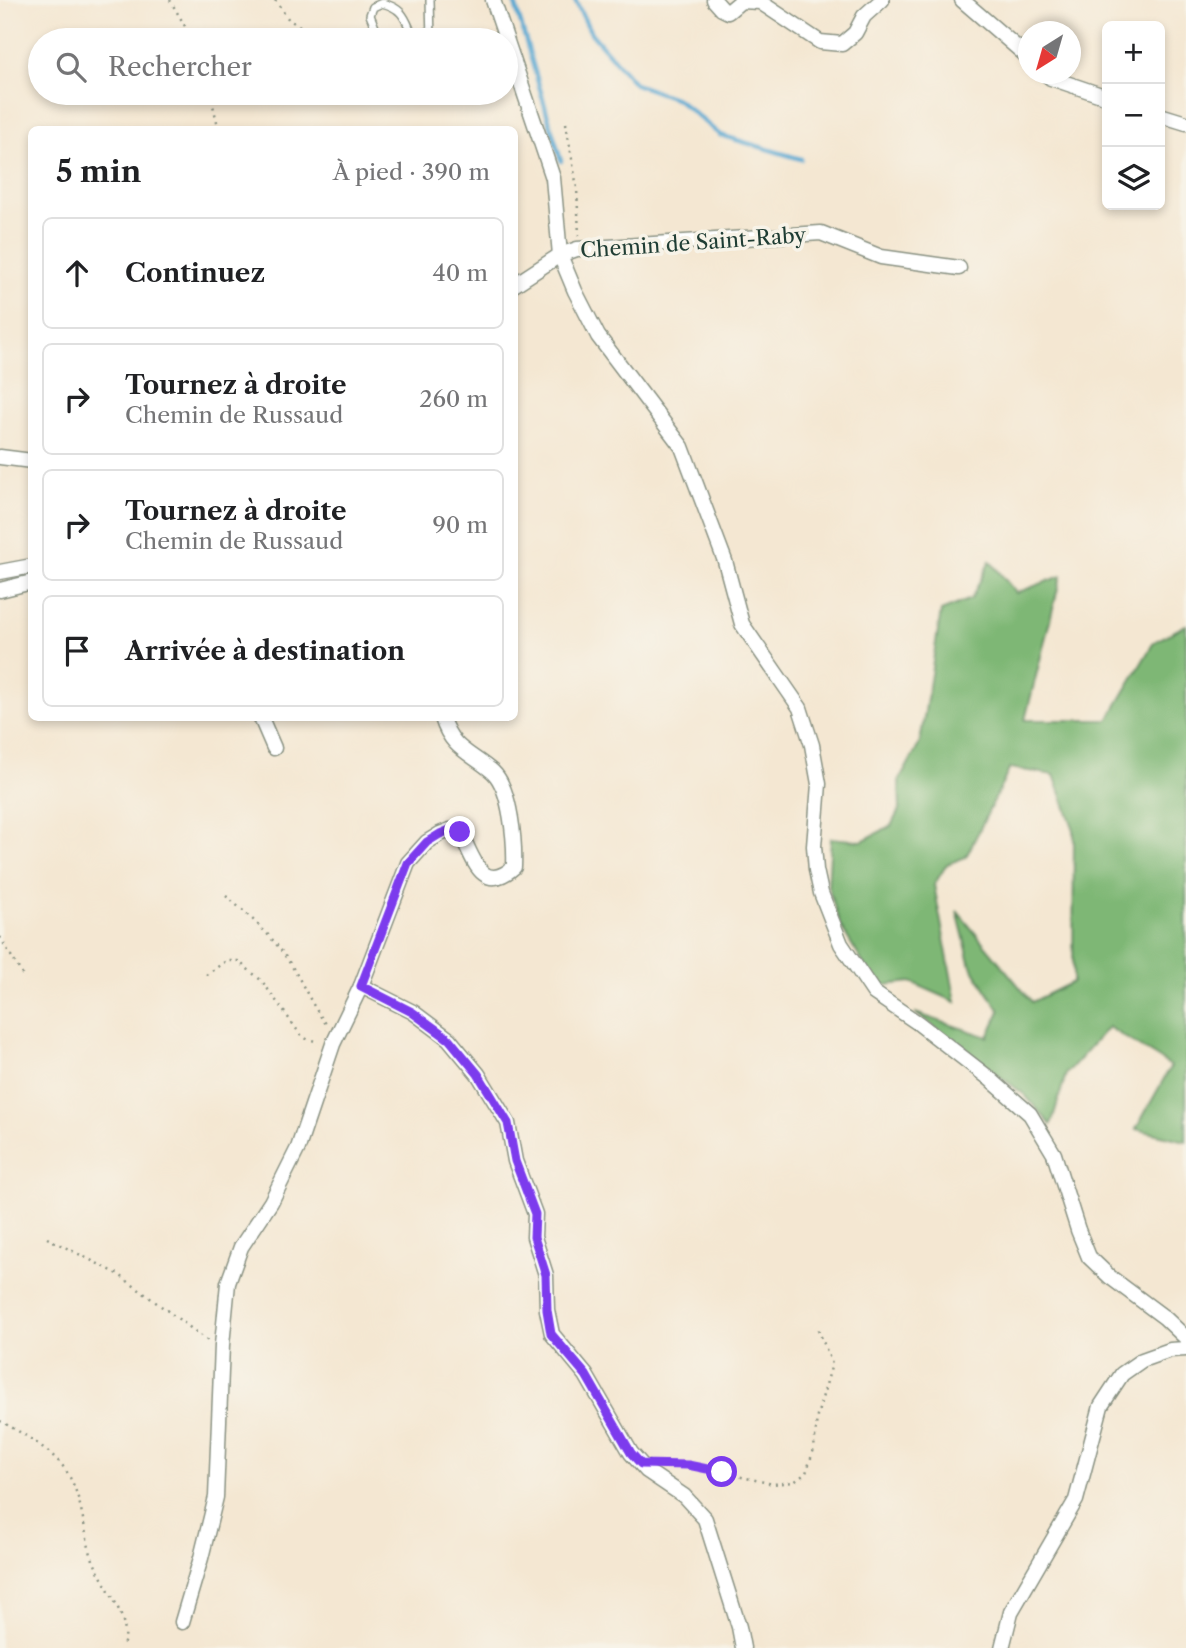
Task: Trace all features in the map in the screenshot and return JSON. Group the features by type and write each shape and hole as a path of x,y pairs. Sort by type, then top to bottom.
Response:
{"street":[{"path":"493,0 502,28"},
{"path":"714,0 728,12 741,1 760,2 820,42 842,44 855,33 864,16 883,0"},
{"path":"962,0 1018,48"},
{"path":"518,74 553,178 560,255 598,337 682,447 725,561 742,624 800,708 812,746 819,784 814,839 816,870 821,893 841,944 874,993 989,1078 1030,1114 1054,1154 1089,1257 1186,1338"},
{"path":"1069,84 1102,95"},
{"path":"1165,117 1186,123"},
{"name":"Chemin de Saint-Raby","path":"518,282 560,255 577,249 821,233 881,257 959,268"},
{"path":"0,457 28,460"},
{"path":"0,572 28,567"},
{"path":"0,590 28,583"},
{"path":"262,721 274,748"},
{"path":"181,1622 216,1497 222,1350 228,1283 240,1247 271,1202 298,1148 337,1037 361,986 408,863 427,842 450,830 460,832 478,871 490,877 503,876 514,867 514,841 509,809 495,774 448,736 443,721"},
{"path":"361,986 412,1012 449,1039 478,1074 508,1123 515,1161 535,1214 534,1237 546,1275 551,1334 586,1375 631,1453 641,1464 684,1496 705,1519 743,1648"},
{"path":"1002,1648 1011,1612 1076,1500 1101,1406 1122,1374 1142,1360 1170,1350 1186,1349"}],"lane":[{"path":"430,0 431,28"},
{"path":"375,28 370,15 373,8 382,3 394,6 404,16 410,28"}],"path":[{"path":"170,0 186,28"},
{"path":"275,0 289,20 303,28"},
{"path":"213,105 218,126"},
{"path":"566,122 577,188 580,227 577,249"},
{"path":"205,975 226,961 238,961 262,981 300,1034 308,1040 319,1041 337,1037 313,1009 288,959 260,926 226,896"},
{"path":"0,937 23,976"},
{"path":"47,1238 118,1274 222,1350"},
{"path":"641,1464 688,1465 773,1484 794,1482 800,1478 806,1473 814,1448 817,1416 832,1364 818,1329"},
{"path":"0,1421 19,1431 59,1462 68,1474 93,1558 119,1612 125,1634 122,1648"}],"green space":[{"path":"990,561 1016,593 1061,576 1025,720 1108,720 1154,642 1186,625 1186,1141 1136,1129 1171,1066 1108,1027 1066,1074 1051,1125 1025,1095 915,1013 988,1037 1000,1011 971,966 957,911 1032,1002 1073,982 1074,830 1054,775 1010,768 966,857 947,864 934,885 956,1002 911,982 877,986 840,925 828,886 831,838 862,841 891,826 900,808 899,781 920,743 941,611 971,599"}],"waterway":[{"path":"514,0 561,161"},
{"path":"575,0 591,33 635,84 677,99 720,135 801,159"}],"route":[{"path":"460,832 450,830 440,834 427,842 408,863 361,986 412,1012 449,1039 478,1074 508,1123 515,1161 535,1214 534,1237 546,1275 551,1334 586,1375 631,1453 641,1464 688,1465 722,1472"}]}
